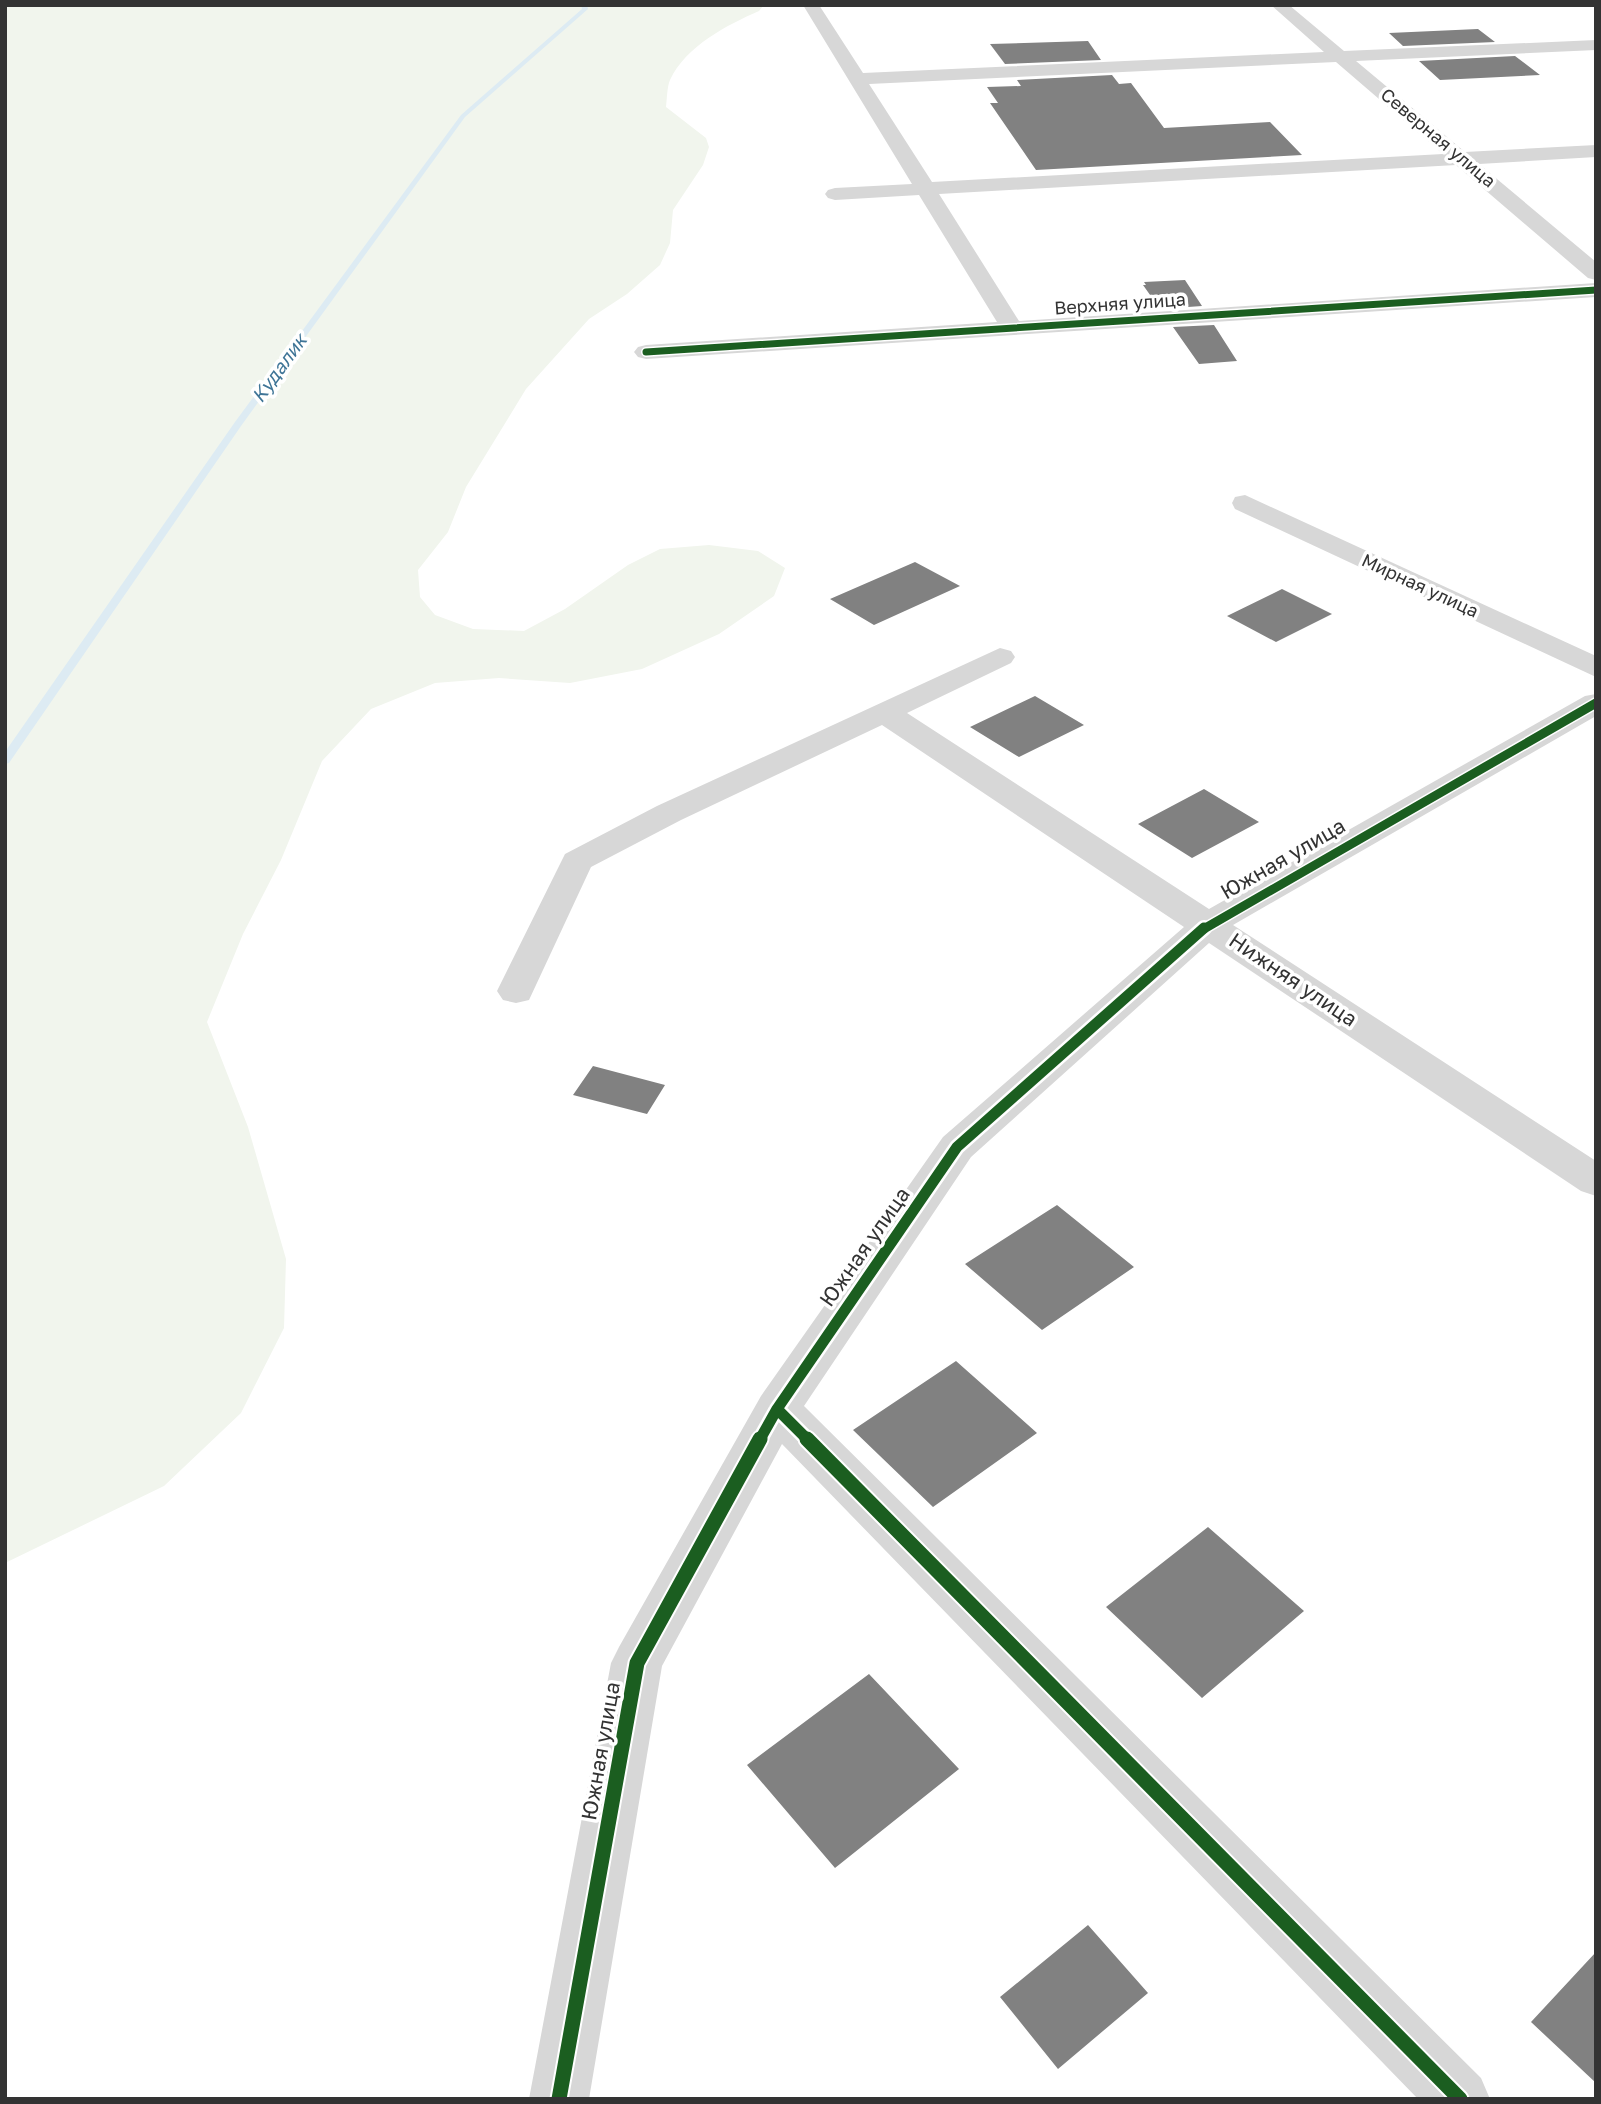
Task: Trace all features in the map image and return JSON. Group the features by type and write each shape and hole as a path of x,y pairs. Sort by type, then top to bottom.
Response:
{"street":[{"path":"811,5 1013,328"},
{"name":"Северная улица","path":"1279,5 1596,273"},
{"path":"858,79 1596,45"},
{"path":"835,194 1596,151"},
{"name":"Верхняя улица","path":"646,352 1596,290"},
{"name":"Мирная улица","path":"1245,503 1596,668"},
{"path":"516,991 577,861 669,813 1000,657"},
{"name":"Южная улица","path":"559,2099 637,1663 777,1409 957,1147 1209,924 1596,703"},
{"name":"Нижняя улица","path":"884,712 1596,1181"},
{"path":"777,1409 1460,2099"}],"shaded area":[{"path":"5,5 764,5 759,11 708,38 686,57 670,80 666,107 706,138 709,147 703,165 673,210 670,243 660,265 627,294 589,319 526,389 466,487 448,532 418,570 420,597 435,615 473,629 524,631 565,609 628,565 660,549 709,545 758,551 785,568 774,596 719,634 642,669 570,683 499,678 435,683 371,709 322,761 281,860 243,934 207,1022 248,1127 286,1259 284,1328 241,1413 164,1486 5,1563"}],"building":[{"path":"1478,29 1495,42 1403,46 1389,33"},
{"path":"1088,41 1101,60 1005,64 990,44"},
{"path":"1515,56 1540,75 1440,80 1419,61"},
{"path":"1112,75 1119,84 1131,83 1164,128 1270,122 1302,155 1036,170 990,103 998,103 987,87 1021,86 1017,80"},
{"path":"1185,280 1202,306 1160,309 1143,285 1146,285 1144,282"},
{"path":"1214,325 1237,361 1199,364 1173,327"},
{"path":"915,562 960,586 874,625 830,599"},
{"path":"1282,589 1332,614 1276,642 1227,616"},
{"path":"1035,696 1084,725 1019,757 970,727"},
{"path":"1204,789 1259,822 1192,858 1138,824"},
{"path":"593,1066 665,1085 647,1114 573,1095"},
{"path":"1057,1205 1134,1267 1042,1330 965,1264"},
{"path":"956,1361 1037,1433 933,1507 853,1430"},
{"path":"1208,1527 1304,1611 1202,1698 1106,1607"},
{"path":"869,1674 959,1769 835,1868 747,1765"},
{"path":"1088,1925 1148,1993 1058,2069 1000,1997"},
{"path":"1596,1952 1596,2083 1531,2022"}],"waterway":[{"name":"Кудалик","path":"5,761 238,424 463,116 585,9 584,5"}],"cycle path":[{"path":"646,352 1596,290"},
{"path":"559,2099 637,1663 777,1409 957,1147 1209,924 1596,703"},
{"path":"777,1409 1460,2099"}]}
